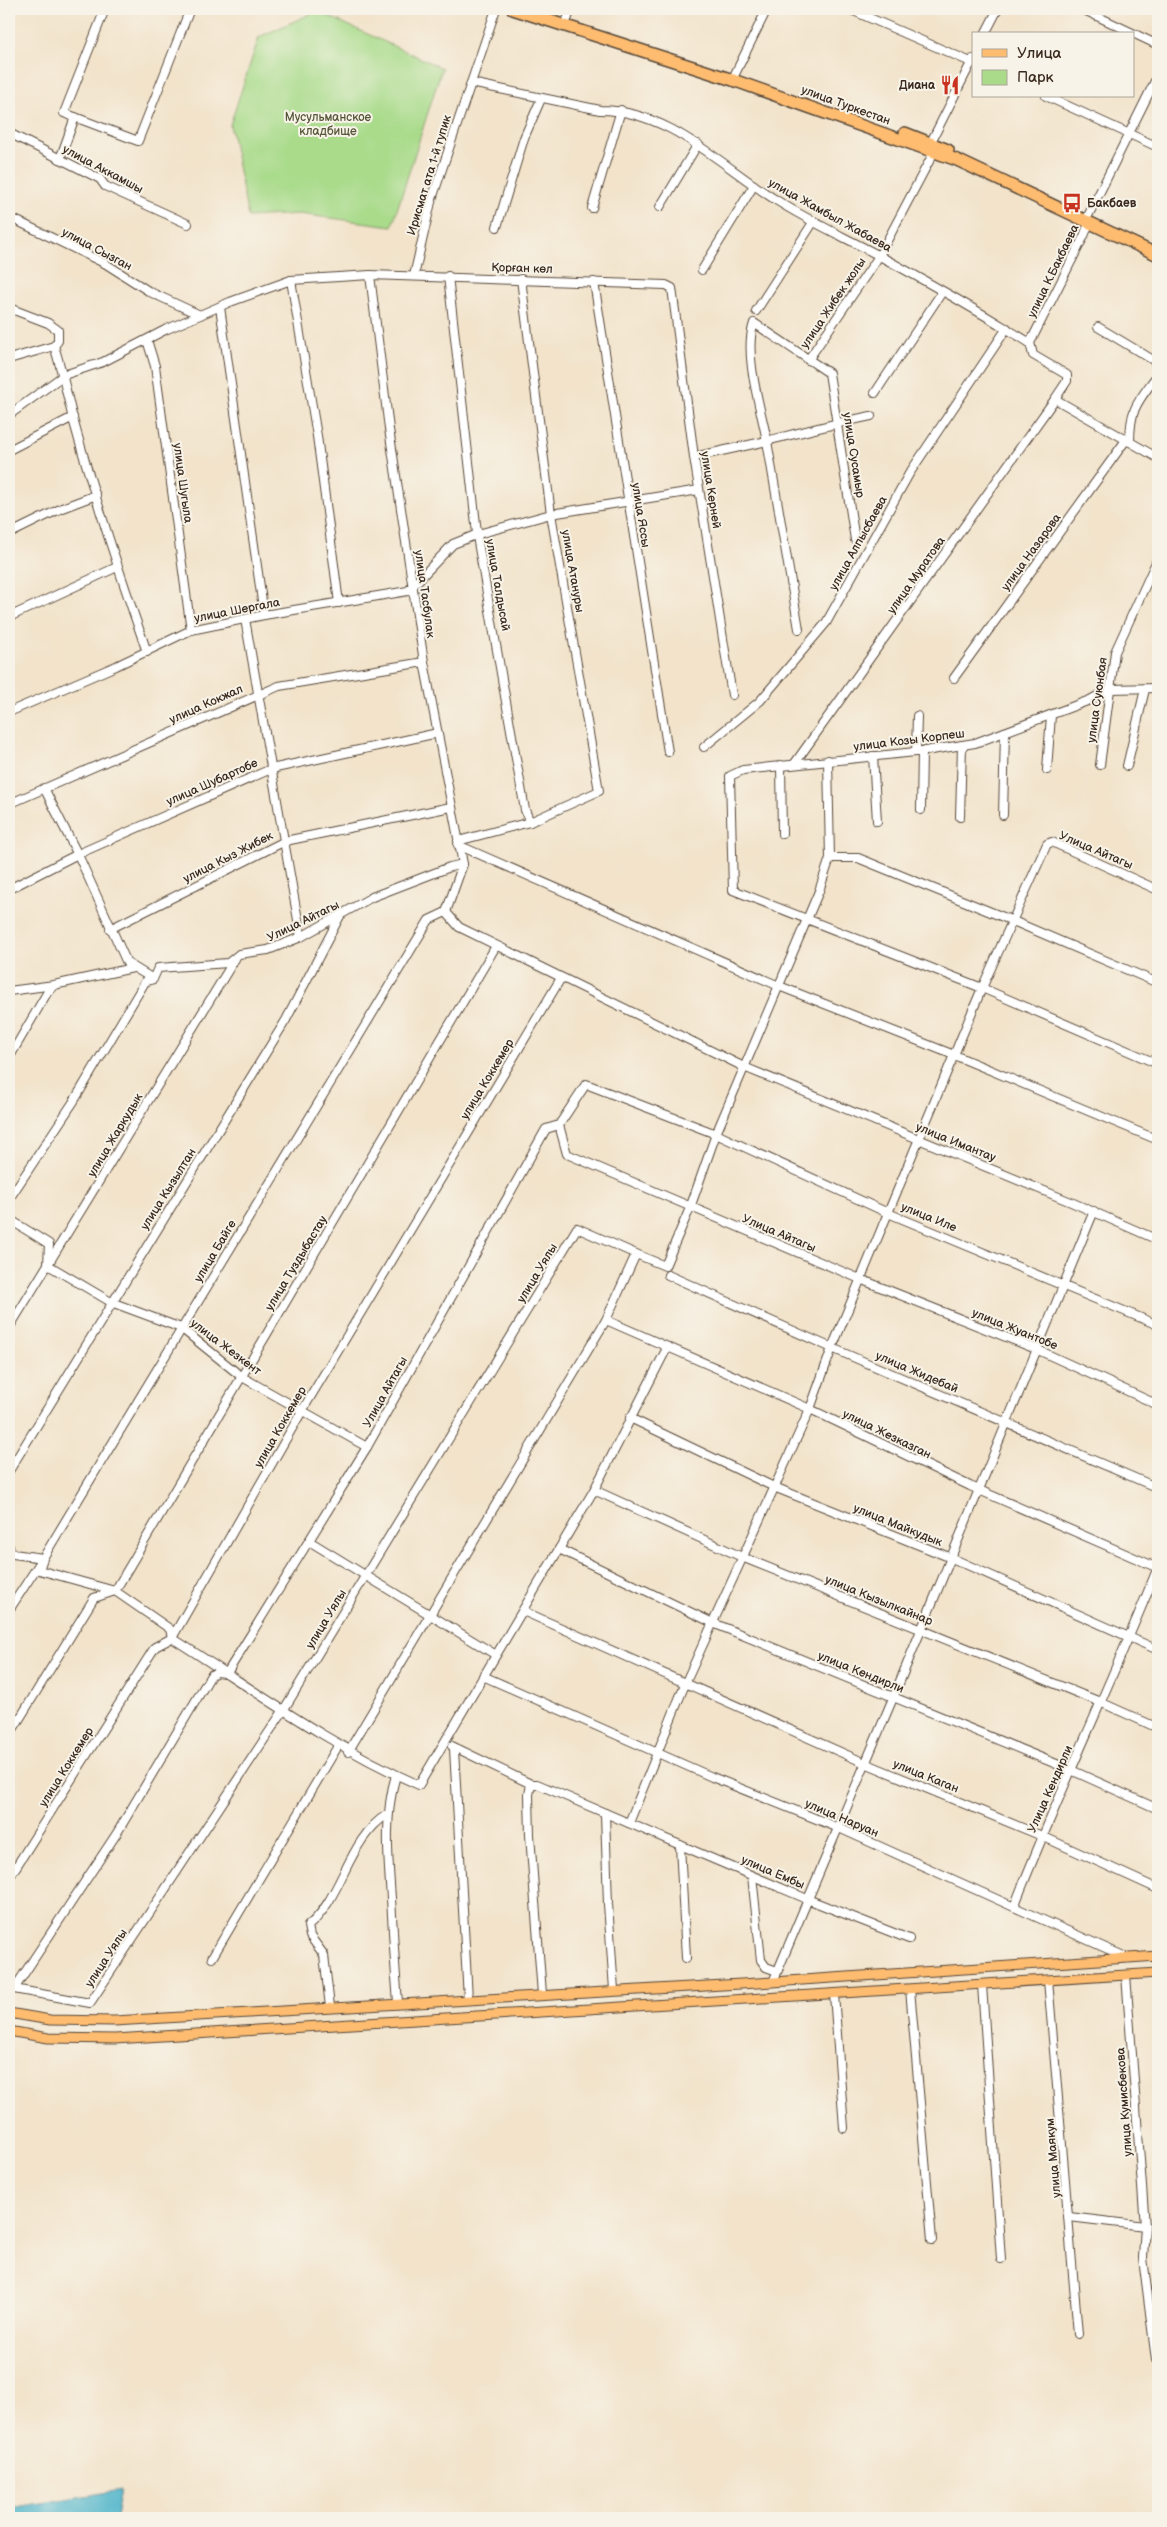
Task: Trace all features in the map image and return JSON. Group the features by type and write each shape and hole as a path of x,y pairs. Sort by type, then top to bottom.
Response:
{"highway":[{"name":"улица Туркестан","path":"513,9 932,147"},
{"name":"улица Туркестан","path":"533,9 569,14 932,147 1158,248"},
{"name":"улица Туркестан","path":"1088,217 1158,255"}],"main road":[{"path":"9,2013 50,2020 85,2022 398,2002 773,1982 1158,1956"},
{"path":"882,1974 883,1991"},
{"path":"9,2031 48,2038 85,2040 1158,1974"},
{"path":"292,2010 293,2028"}],"street":[{"path":"105,9 64,113 138,141 190,9"},
{"path":"471,83 496,9"},
{"path":"735,74 767,9"},
{"path":"849,9 972,61"},
{"path":"986,32 998,9"},
{"path":"1082,9 1131,32"},
{"path":"1134,34 1158,45"},
{"name":"улица Жибек жолы","path":"808,360 879,256 972,63"},
{"name":"улица К.Бакбаева","path":"1030,343 1084,236 1088,226 1088,217 1158,75"},
{"name":"улица Жамбыл Жабаева","path":"471,83 540,99 600,110 621,110 656,121 698,144 776,200 1007,328 1030,343 1033,356 1067,375 1067,382 1055,399"},
{"name":"Ирисмат ата 1-й тупик","path":"414,276 431,202 471,83"},
{"path":"1050,98 1158,147"},
{"path":"497,227 524,138 540,99"},
{"path":"592,208 621,110"},
{"path":"60,159 75,117"},
{"name":"улица Аккамшы","path":"9,133 100,180 104,186 188,224"},
{"path":"660,207 698,144"},
{"path":"702,270 754,185"},
{"name":"улица Сызган","path":"9,217 106,264 150,292 200,316"},
{"path":"756,311 814,221"},
{"name":"Қорған көл","path":"9,415 64,375 102,362 220,306 291,280 370,275 448,276 666,285 672,288"},
{"name":"улица Тасбулак","path":"370,275 380,362 424,662 463,864"},
{"name":"улица Талдысай","path":"448,276 478,534 525,810 530,822"},
{"name":"улица Атануры","path":"521,279 551,514 599,791 530,822"},
{"path":"291,280 317,436 339,604"},
{"name":"улица Яссы","path":"594,282 668,752"},
{"name":"улица Керней","path":"672,288 694,457 732,695"},
{"path":"875,392 942,292"},
{"path":"220,306 264,615"},
{"path":"9,308 48,324 58,330 59,337 54,346 9,360"},
{"path":"799,629 754,372 750,334 754,323 808,360"},
{"path":"1098,327 1158,363"},
{"name":"улица Алпысбаева","path":"704,747 760,700 826,623 908,474 1007,328"},
{"name":"улица Шугыла","path":"148,340 155,366 191,630"},
{"path":"54,346 64,375 73,417 117,568 147,652"},
{"name":"улица Сусамыр","path":"808,360 829,373 855,540"},
{"path":"1128,441 1133,409 1158,374"},
{"path":"1055,399 1158,458"},
{"name":"улица Муратова","path":"795,763 1055,399"},
{"path":"694,457 871,416"},
{"path":"9,450 73,417"},
{"name":"улица Назарова","path":"954,678 1128,441"},
{"path":"413,586 453,544 478,534 551,514 699,490"},
{"path":"9,534 62,508 96,496"},
{"name":"улица Суюнбая","path":"1100,765 1115,652 1158,558"},
{"path":"9,617 117,568"},
{"name":"улица Шергала","path":"9,712 147,652 191,630 264,615 395,594 408,591 413,586"},
{"path":"245,619 301,937"},
{"name":"улица Кокжал","path":"9,804 279,686 424,662"},
{"path":"1127,766 1145,688"},
{"name":"улица Козы Корпеш","path":"807,919 732,890 730,776 743,770 975,743 1051,715 1110,689 1158,688"},
{"path":"1046,770 1051,715"},
{"path":"917,716 921,810"},
{"path":"1003,815 1005,732"},
{"name":"улица Шубартобе","path":"9,889 78,854 271,768 438,733"},
{"path":"960,817 962,745"},
{"path":"873,756 877,821"},
{"path":"348,1752 606,1320 636,1254 664,1266 690,1208 716,1134 807,919 830,858 828,760"},
{"path":"781,765 782,834"},
{"path":"44,788 78,854 110,929 127,963 153,979"},
{"name":"улица Кыз Жибек","path":"110,929 285,842 451,807"},
{"path":"458,843 530,822"},
{"name":"Улица Айтагы","path":"982,988 1014,921 1045,847 1049,842 1158,890"},
{"path":"458,843 779,986 954,1055 1158,1140"},
{"path":"830,858 858,858 1014,921 1158,983"},
{"path":"446,912 463,864"},
{"name":"Улица Айтагы","path":"9,1199 74,1101 145,982 153,979 158,968 228,963 239,954 268,950 301,937 372,898 450,867 463,864"},
{"name":"улица Имантау","path":"446,912 459,927 744,1068 1094,1211 1158,1240"},
{"name":"улица Байге","path":"9,1610 43,1558 429,920 446,912"},
{"name":"улица Кызылтан","path":"9,1471 111,1302 286,1020 340,916"},
{"path":"807,919 982,988 1158,1064"},
{"name":"улица Туздыбастау","path":"115,1592 496,946"},
{"name":"улица Жаркудык","path":"9,1328 239,954"},
{"path":"9,991 54,985 133,968"},
{"name":"улица Коккемер","path":"9,1878 154,1647 172,1638 302,1411 561,978"},
{"path":"9,1058 46,993 54,985"},
{"name":"улица Иле","path":"982,988 888,1213 1065,1284 1158,1325"},
{"name":"Улица Айтагы","path":"227,1673 367,1447 546,1128 559,1125 586,1084 716,1134"},
{"name":"Улица Айтагы","path":"559,1125 567,1154 860,1279"},
{"path":"629,1823 659,1754 685,1684 810,1409 832,1348 888,1213 716,1134"},
{"path":"773,1982 839,1828 864,1763 894,1698 1094,1211"},
{"path":"9,1219 49,1244 48,1265"},
{"name":"улица Уялы","path":"11,1989 90,2003 283,1711 577,1228 636,1254"},
{"name":"улица Жезкент","path":"48,1265 111,1302 181,1328 242,1377 367,1447"},
{"name":"улица Жидебай","path":"668,1275 832,1348 1158,1488"},
{"name":"улица Жуантобе","path":"860,1279 1036,1349 1158,1405"},
{"name":"улица Жезказган","path":"606,1320 810,1409 979,1490 1158,1568"},
{"path":"9,1547 13,1554 43,1558 39,1570 115,1592 170,1629 172,1638 338,1746 419,1785 447,1741 483,1676 594,1490 667,1348"},
{"name":"улица Майкудык","path":"630,1418 774,1487 951,1558 1158,1650"},
{"name":"улица Кызылкайнар","path":"594,1490 742,1557 1100,1702 1158,1728"},
{"path":"309,1541 496,1655"},
{"name":"улица Кендирли","path":"559,1549 713,1623 1071,1770 1158,1809"},
{"name":"Улица Кендирли","path":"1014,1908 1042,1836 1130,1638 1158,1568"},
{"path":"9,1736 94,1598 115,1592"},
{"name":"улица Каган","path":"523,1611 864,1763 1042,1836 1158,1889"},
{"path":"11,1989 116,1833 211,1675 217,1672 227,1673"},
{"name":"улица Наруан","path":"483,1676 659,1754 839,1828 1014,1908"},
{"name":"улица Ембы","path":"447,1741 454,1748 531,1784 537,1784 752,1876 910,1939"},
{"path":"212,1958 338,1746"},
{"path":"454,1748 468,1999"},
{"path":"396,1775 390,1796 388,1814 388,1858 398,2002"},
{"path":"531,1784 528,1795 534,1902 542,1994"},
{"path":"605,1813 608,1904 614,1990"},
{"path":"330,2007 324,1954 310,1936 308,1926 320,1913 371,1828 388,1814"},
{"path":"680,1845 686,1958"},
{"path":"752,1876 761,1960 766,1967 777,1970"},
{"path":"1014,1908 1128,1958"},
{"name":"улица Кумисбекова","path":"1126,1976 1145,2226 1143,2258 1156,2360"},
{"name":"улица Маякум","path":"1048,1980 1070,2217 1078,2334"},
{"path":"982,1984 1001,2258"},
{"path":"910,1989 932,2240"},
{"path":"834,1994 844,2128"},
{"path":"1070,2217 1145,2226"}],"green space":[{"name":"Мусульманское кладбище","path":"317,11 442,68 392,226 299,214 248,217 230,125 259,37"}],"water":[{"path":"121,2490 116,2518 9,2518 9,2508"}],"place":[{"name":"Диана","path":"950,85"},
{"name":"Бакбаев","path":"1072,203"}]}
